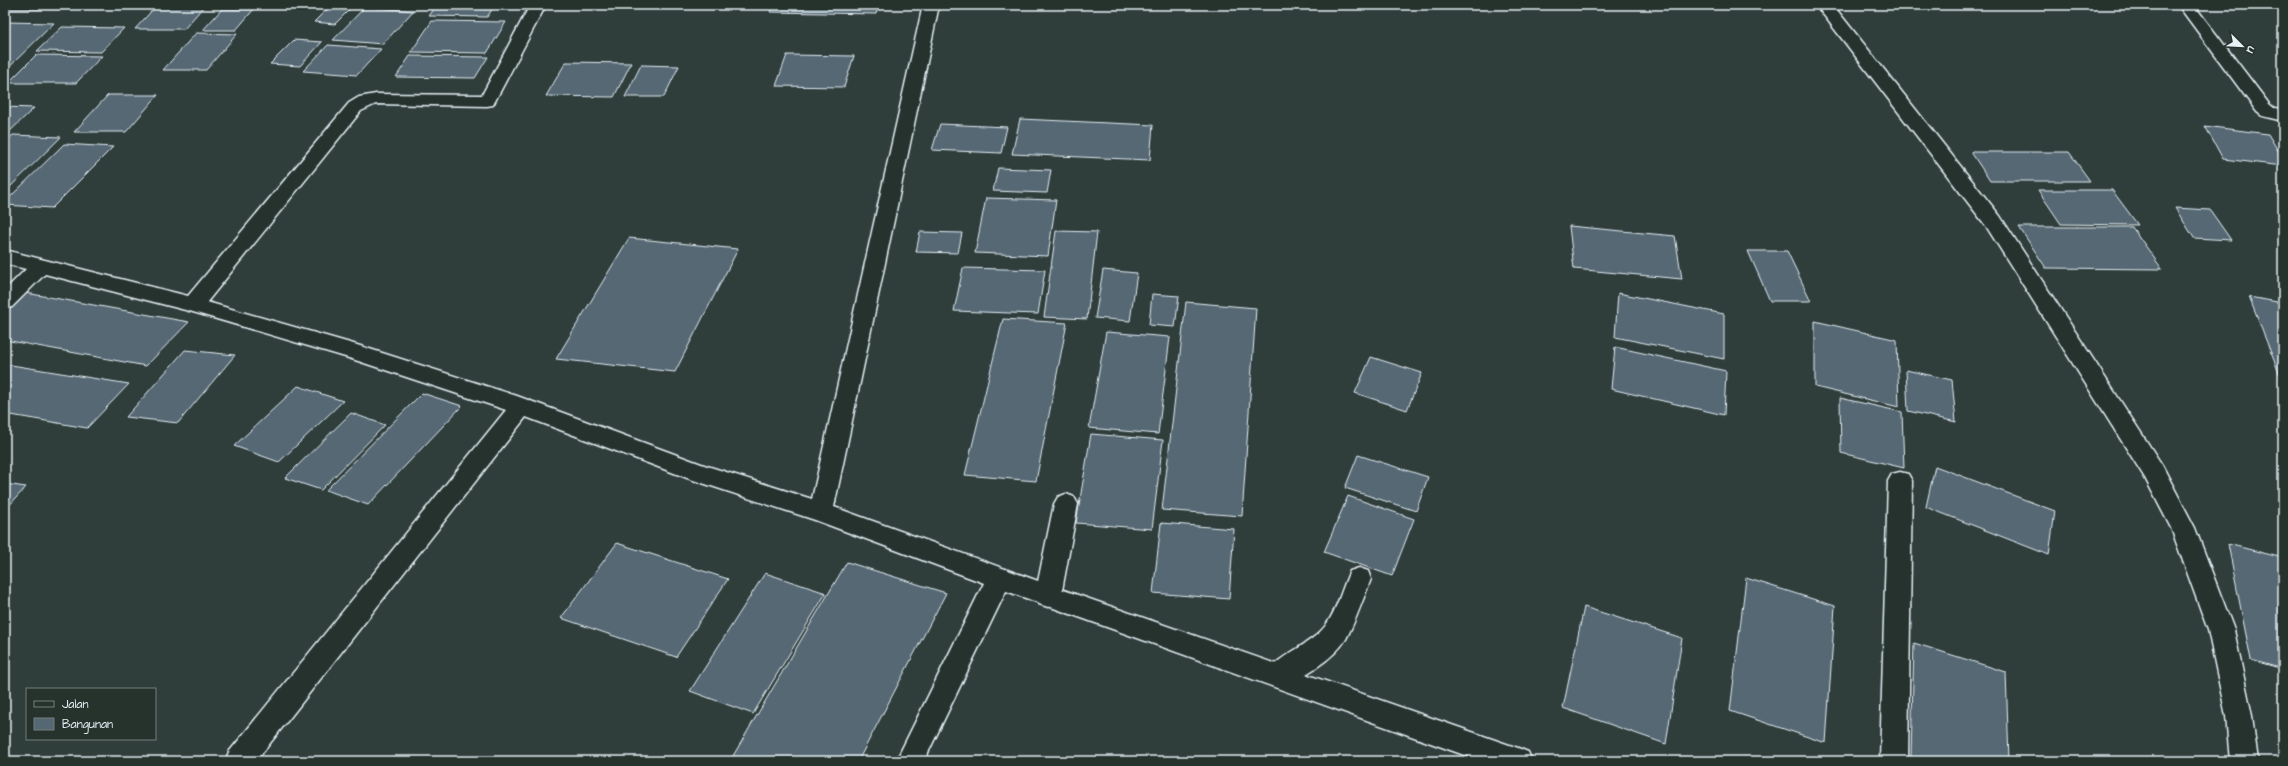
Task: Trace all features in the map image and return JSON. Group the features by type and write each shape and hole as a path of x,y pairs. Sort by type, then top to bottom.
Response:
{"street":[{"path":"193,305 355,107 365,101 376,99 487,101 538,5"},
{"path":"821,512 931,5"},
{"path":"1824,5 1993,221 2154,472 2183,528 2221,630 2239,716 2244,761"},
{"path":"2186,5 2263,108 2268,112 2283,115"},
{"path":"5,257 42,265 193,305 356,353 521,407 698,472 821,512 1048,596 1279,675 1518,761"},
{"path":"5,302 42,265"},
{"path":"240,761 521,407"},
{"path":"1894,761 1900,481"},
{"path":"1048,596 1066,504"},
{"path":"910,761 1000,577"},
{"path":"1279,675 1318,651 1336,632 1359,579"}],"building":[{"path":"5,5 63,5 59,9 5,9"},
{"path":"157,5 205,5 184,29 135,29"},
{"path":"437,5 495,5 487,17 429,16"},
{"path":"773,5 879,5 876,14 770,12"},
{"path":"329,7 350,9 335,24 314,22"},
{"path":"365,7 413,11 383,44 333,40"},
{"path":"222,9 254,9 236,30 203,30"},
{"path":"432,21 506,22 487,53 411,52"},
{"path":"5,22 54,23 5,71"},
{"path":"62,27 124,28 101,52 37,51"},
{"path":"196,33 237,34 206,70 163,70"},
{"path":"294,40 322,42 300,66 270,64"},
{"path":"328,45 381,49 357,75 303,71"},
{"path":"36,55 102,56 76,83 8,83"},
{"path":"787,55 854,56 844,87 776,86"},
{"path":"410,56 488,57 475,78 396,77"},
{"path":"566,62 631,63 614,97 546,96"},
{"path":"641,65 679,66 664,97 625,97"},
{"path":"108,95 158,95 126,132 74,132"},
{"path":"5,107 34,108 5,136"},
{"path":"1020,119 1153,125 1150,160 1012,154"},
{"path":"940,124 1007,127 1001,153 932,150"},
{"path":"2205,126 2268,134 2283,159 2283,166 2223,159"},
{"path":"13,135 61,137 5,192 5,142"},
{"path":"64,144 113,147 52,208 5,205 5,202"},
{"path":"1971,152 2069,152 2090,181 1990,181"},
{"path":"998,168 1051,170 1047,193 993,191"},
{"path":"2038,190 2112,190 2138,225 2061,224"},
{"path":"986,198 1056,200 1048,256 975,253"},
{"path":"2175,208 2210,210 2231,240 2194,238"},
{"path":"1569,226 1675,236 1682,279 1574,269"},
{"path":"2019,227 2132,227 2162,269 2046,268"},
{"path":"1056,231 1097,232 1087,319 1044,317"},
{"path":"920,232 962,233 958,253 916,252"},
{"path":"629,238 738,249 675,372 556,359"},
{"path":"1748,251 1787,251 1811,301 1770,301"},
{"path":"963,268 1045,270 1038,314 954,311"},
{"path":"1103,270 1137,273 1130,321 1095,318"},
{"path":"26,293 189,322 146,366 5,340 5,312"},
{"path":"1618,293 1724,314 1724,359 1615,337"},
{"path":"1152,294 1179,296 1175,327 1149,325"},
{"path":"2249,297 2283,303 2283,379 2281,378"},
{"path":"1186,302 1256,308 1242,516 1162,510"},
{"path":"1003,319 1067,323 1036,481 965,475"},
{"path":"1815,321 1897,340 1899,407 1815,387"},
{"path":"1106,332 1170,337 1158,434 1089,428"},
{"path":"1615,347 1726,371 1724,415 1611,389"},
{"path":"185,350 235,355 178,423 126,417"},
{"path":"1371,357 1422,373 1407,410 1355,393"},
{"path":"5,364 129,384 87,428 5,414"},
{"path":"1906,370 1952,380 1956,422 1908,411"},
{"path":"298,386 343,401 279,462 234,446"},
{"path":"422,393 462,406 368,505 326,490"},
{"path":"1840,398 1902,412 1904,468 1841,453"},
{"path":"351,413 385,425 321,490 285,478"},
{"path":"1091,434 1163,440 1152,529 1076,523"},
{"path":"1358,455 1428,477 1416,511 1345,488"},
{"path":"1935,466 2055,511 2049,555 1926,507"},
{"path":"5,484 26,487 5,510"},
{"path":"1348,496 1414,519 1392,576 1324,552"},
{"path":"1161,523 1234,529 1229,599 1153,593"},
{"path":"617,543 728,579 676,657 561,618"},
{"path":"2228,544 2283,558 2283,669 2251,660"},
{"path":"847,562 946,593 858,761 730,761"},
{"path":"765,573 826,593 753,714 690,691"},
{"path":"1746,578 1835,606 1826,743 1730,711"},
{"path":"1584,607 1682,638 1666,744 1563,708"},
{"path":"1914,643 2006,672 2009,761 1922,761 1911,757"}]}
